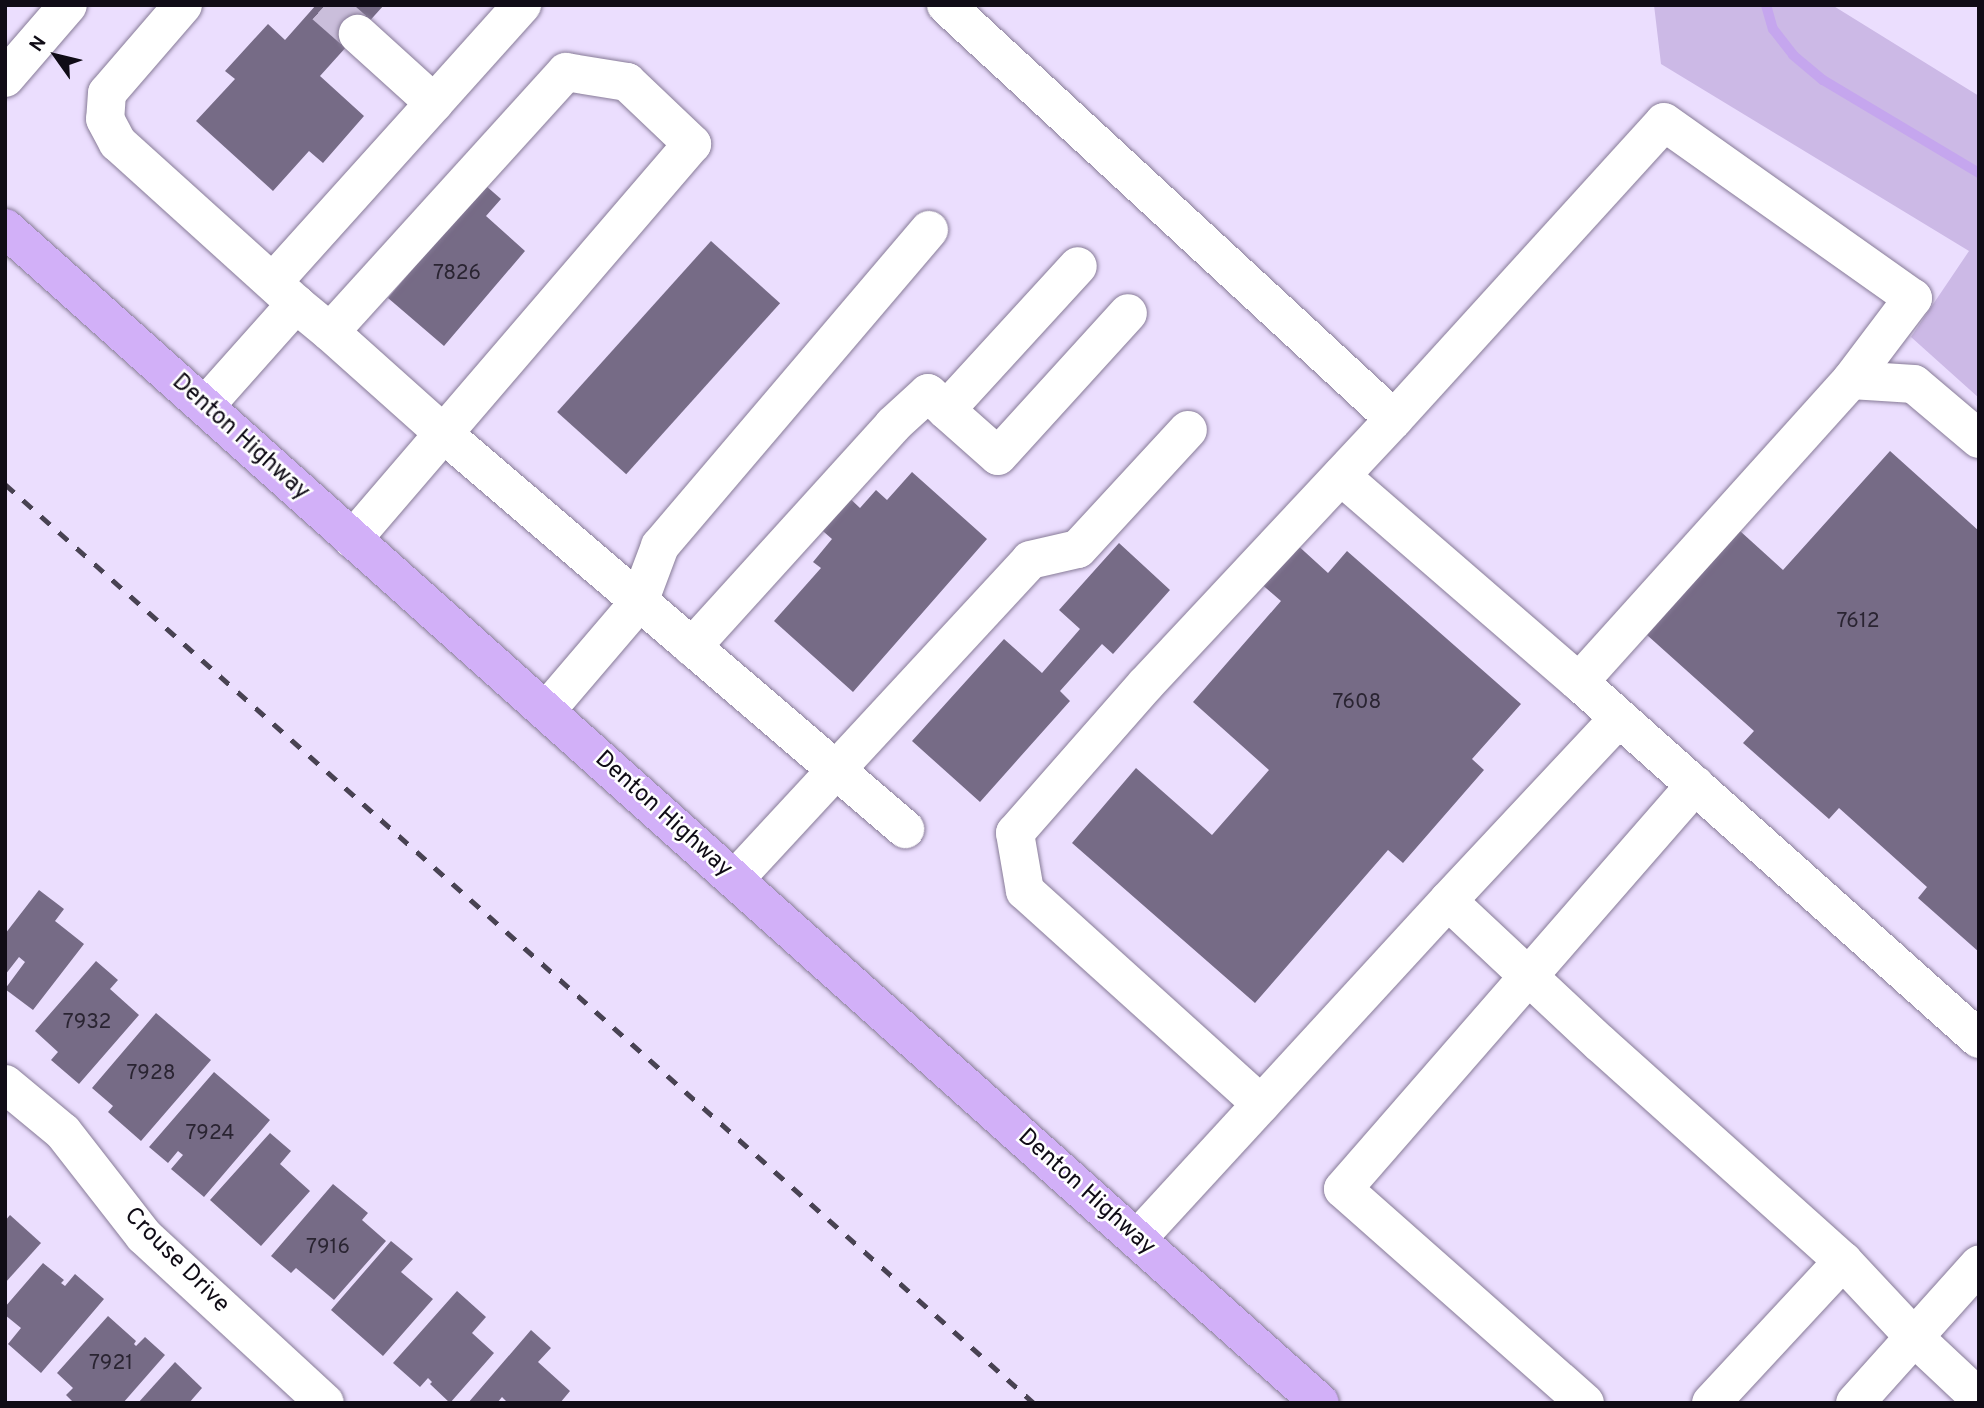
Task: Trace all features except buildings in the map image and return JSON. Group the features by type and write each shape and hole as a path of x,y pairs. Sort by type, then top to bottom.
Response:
{"main road":[{"name":"Denton Highway","path":"5,228 1320,1403"}],"street":[{"path":"5,78 68,5"},
{"path":"183,5 107,93 105,119 118,142 445,435 905,829"},
{"path":"205,406 285,293 434,103 522,5"},
{"path":"946,5 1394,419"},
{"path":"358,34 434,103"},
{"path":"330,331 566,72 627,82 692,144 445,435 353,538"},
{"path":"1262,1104 1025,891 1014,833 1146,684 1341,477 1664,122 1913,298 1851,380 1579,682"},
{"path":"545,711 639,602 660,546 929,230"},
{"path":"946,410 1078,266"},
{"path":"692,647 893,425 928,393 998,456 1128,313"},
{"path":"1851,380 1914,384 1979,439"},
{"path":"734,879 1030,560 1078,549 1188,430"},
{"path":"1341,477 1579,682 1979,1039"},
{"path":"1137,1239 1619,718"},
{"path":"1585,1403 1343,1189 1695,785"},
{"path":"1448,901 1843,1261 1914,1338 1979,1398"},
{"name":"Crouse Drive","path":"5,1084 63,1132 144,1236 325,1403"},
{"path":"1711,1403 1843,1261"},
{"path":"1855,1403 1979,1265"}],"shaded area":[{"path":"1654,5 1832,5 1979,96 1979,398 1911,337 1969,251 1661,64"}],"waterway":[{"path":"1766,5 1773,29 1793,55 1823,80 1979,173"}],"tunnel":[{"path":"325,5 358,34"}],"railway":[{"path":"5,484 1034,1403"}]}
